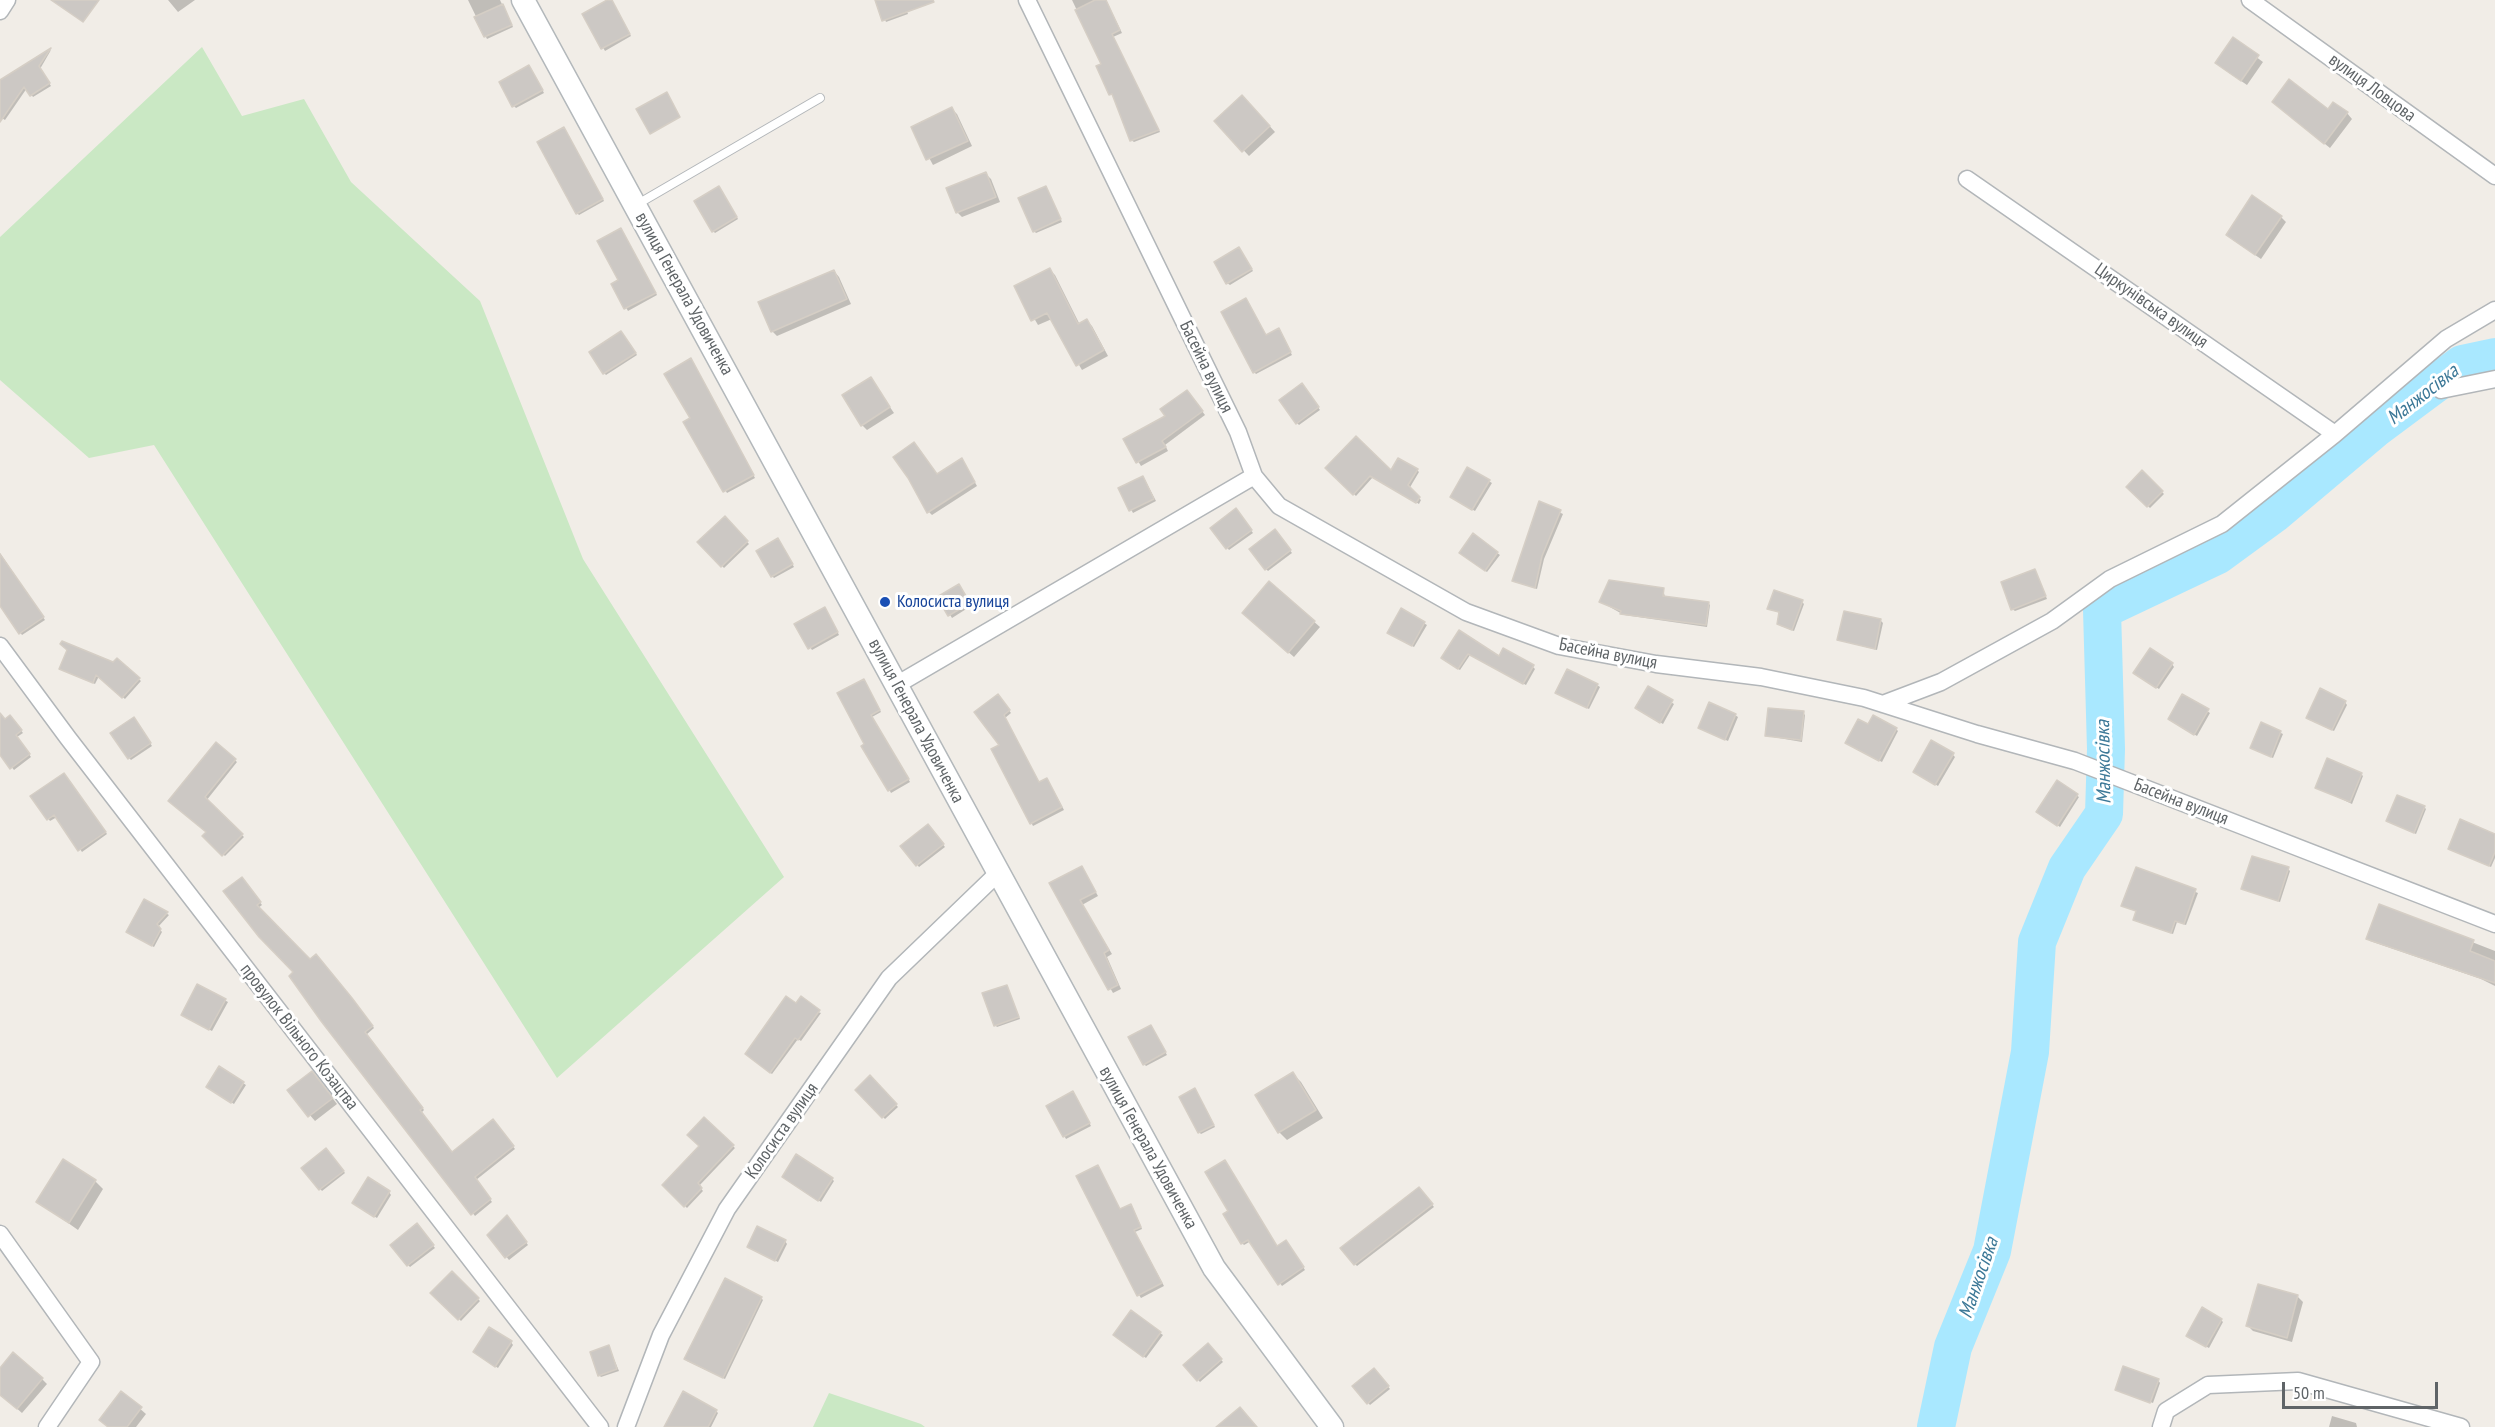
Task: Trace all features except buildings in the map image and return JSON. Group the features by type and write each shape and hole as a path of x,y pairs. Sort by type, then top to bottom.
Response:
{"main road":[{"name":"вулиця Генерала Удовиченка","path":"523,0 898,684 997,874 1214,1268 1332,1427"}],"street":[{"path":"0,11 7,0"},
{"name":"Басейна вулиця","path":"1027,0 1238,432 1254,476 1279,506 1315,529 1466,612 1559,646 1656,664 1761,677 1883,704 2075,761 2495,924"},
{"name":"вулиця Ловцова","path":"2250,0 2495,176"},
{"name":"Циркунівська вулиця","path":"1967,179 2335,434"},
{"path":"1883,704 1941,682 2052,621 2110,579 2222,524 2335,434 2446,339 2495,310"},
{"path":"2441,390 2495,379"},
{"path":"898,684 1254,476"},
{"name":"провулок Вільного Козацтва","path":"0,646 68,738 600,1427"},
{"name":"Колосиста вулиця","path":"626,1427 661,1335 727,1209 889,978 997,874"},
{"path":"0,1234 91,1362 47,1427"},
{"path":"2161,1427 2166,1411 2208,1385 2298,1381 2461,1427"}],"lane":[{"path":"635,205 820,98"}],"green space":[{"path":"202,47 242,116 304,99 351,182 480,301 583,559 784,877 557,1078 154,445 89,458 0,380 0,237"},
{"path":"829,1393 921,1424 925,1427 813,1427"}],"waterway":[{"name":"Манжосівка","path":"1936,1427 1953,1347 1992,1251 2030,1052 2037,942 2067,868 2104,814 2106,749 2102,610 2218,555 2274,514 2376,428 2462,364 2495,357"}],"place":[{"name":"Колосиста вулиця","path":"885,602"}]}
